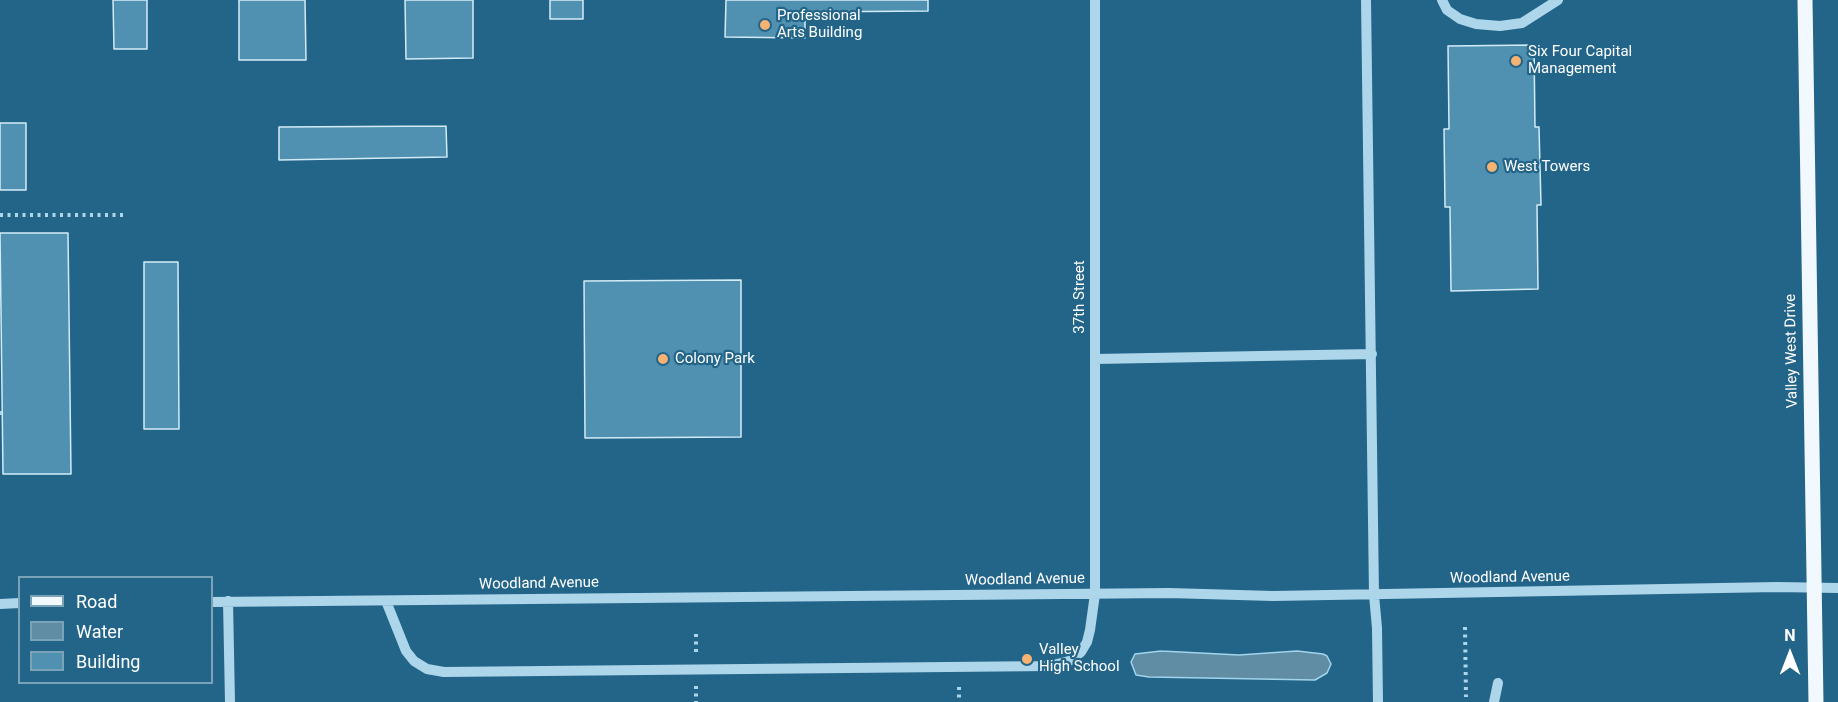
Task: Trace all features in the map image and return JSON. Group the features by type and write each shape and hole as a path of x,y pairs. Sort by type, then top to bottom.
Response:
{"main road":[{"name":"Valley West Drive","path":"1805,0 1816,702"}],"street":[{"name":"37th Street","path":"386,601 406,651 414,661 427,669 444,672 1049,666 1068,661 1081,652 1090,630 1095,594 1095,0"},
{"path":"1366,0 1374,595 1378,702"},
{"path":"1442,0 1446,10 1460,19 1476,24 1500,26 1522,23 1558,0"},
{"path":"1095,359 1372,354"},
{"name":"Woodland Avenue","path":"213,602 1095,594 1374,595 1838,588"},
{"path":"228,602 230,702"},
{"path":"0,604 18,603"},
{"path":"1494,702 1498,683"}],"path":[{"path":"0,215 125,215"},
{"path":"1465,627 1466,697"},
{"path":"696,634 696,655"},
{"path":"696,685 696,702"},
{"path":"959,687 959,702"}],"water":[{"path":"1161,651 1239,655 1297,651 1323,654 1327,656 1331,664 1327,673 1315,680 1136,675 1131,662 1135,654"}],"building":[{"path":"113,0 147,0 147,49 114,49"},
{"path":"239,0 305,0 306,60 239,60"},
{"path":"405,0 473,0 473,58 406,59"},
{"path":"550,0 583,0 583,19 550,19"},
{"name":"Professional Arts Building","path":"726,0 928,0 928,11 805,12 805,38 725,37"},
{"name":"West Towers","path":"1534,45 1535,127 1539,127 1541,205 1537,205 1538,289 1451,291 1450,207 1445,207 1444,129 1449,129 1448,46"},
{"path":"0,123 26,123 26,190 0,190"},
{"path":"446,126 447,157 279,160 279,127"},
{"path":"0,233 68,233 71,474 3,474"},
{"path":"144,262 178,262 179,429 144,429"},
{"name":"Colony Park","path":"741,280 741,437 585,438 584,281"}],"place":[{"name":"Professional Arts Building","path":"765,25"},
{"name":"Six Four Capital Management","path":"1516,61"},
{"name":"West Towers","path":"1492,167"},
{"name":"Colony Park","path":"663,359"},
{"name":"Valley High School","path":"1027,659"}]}
